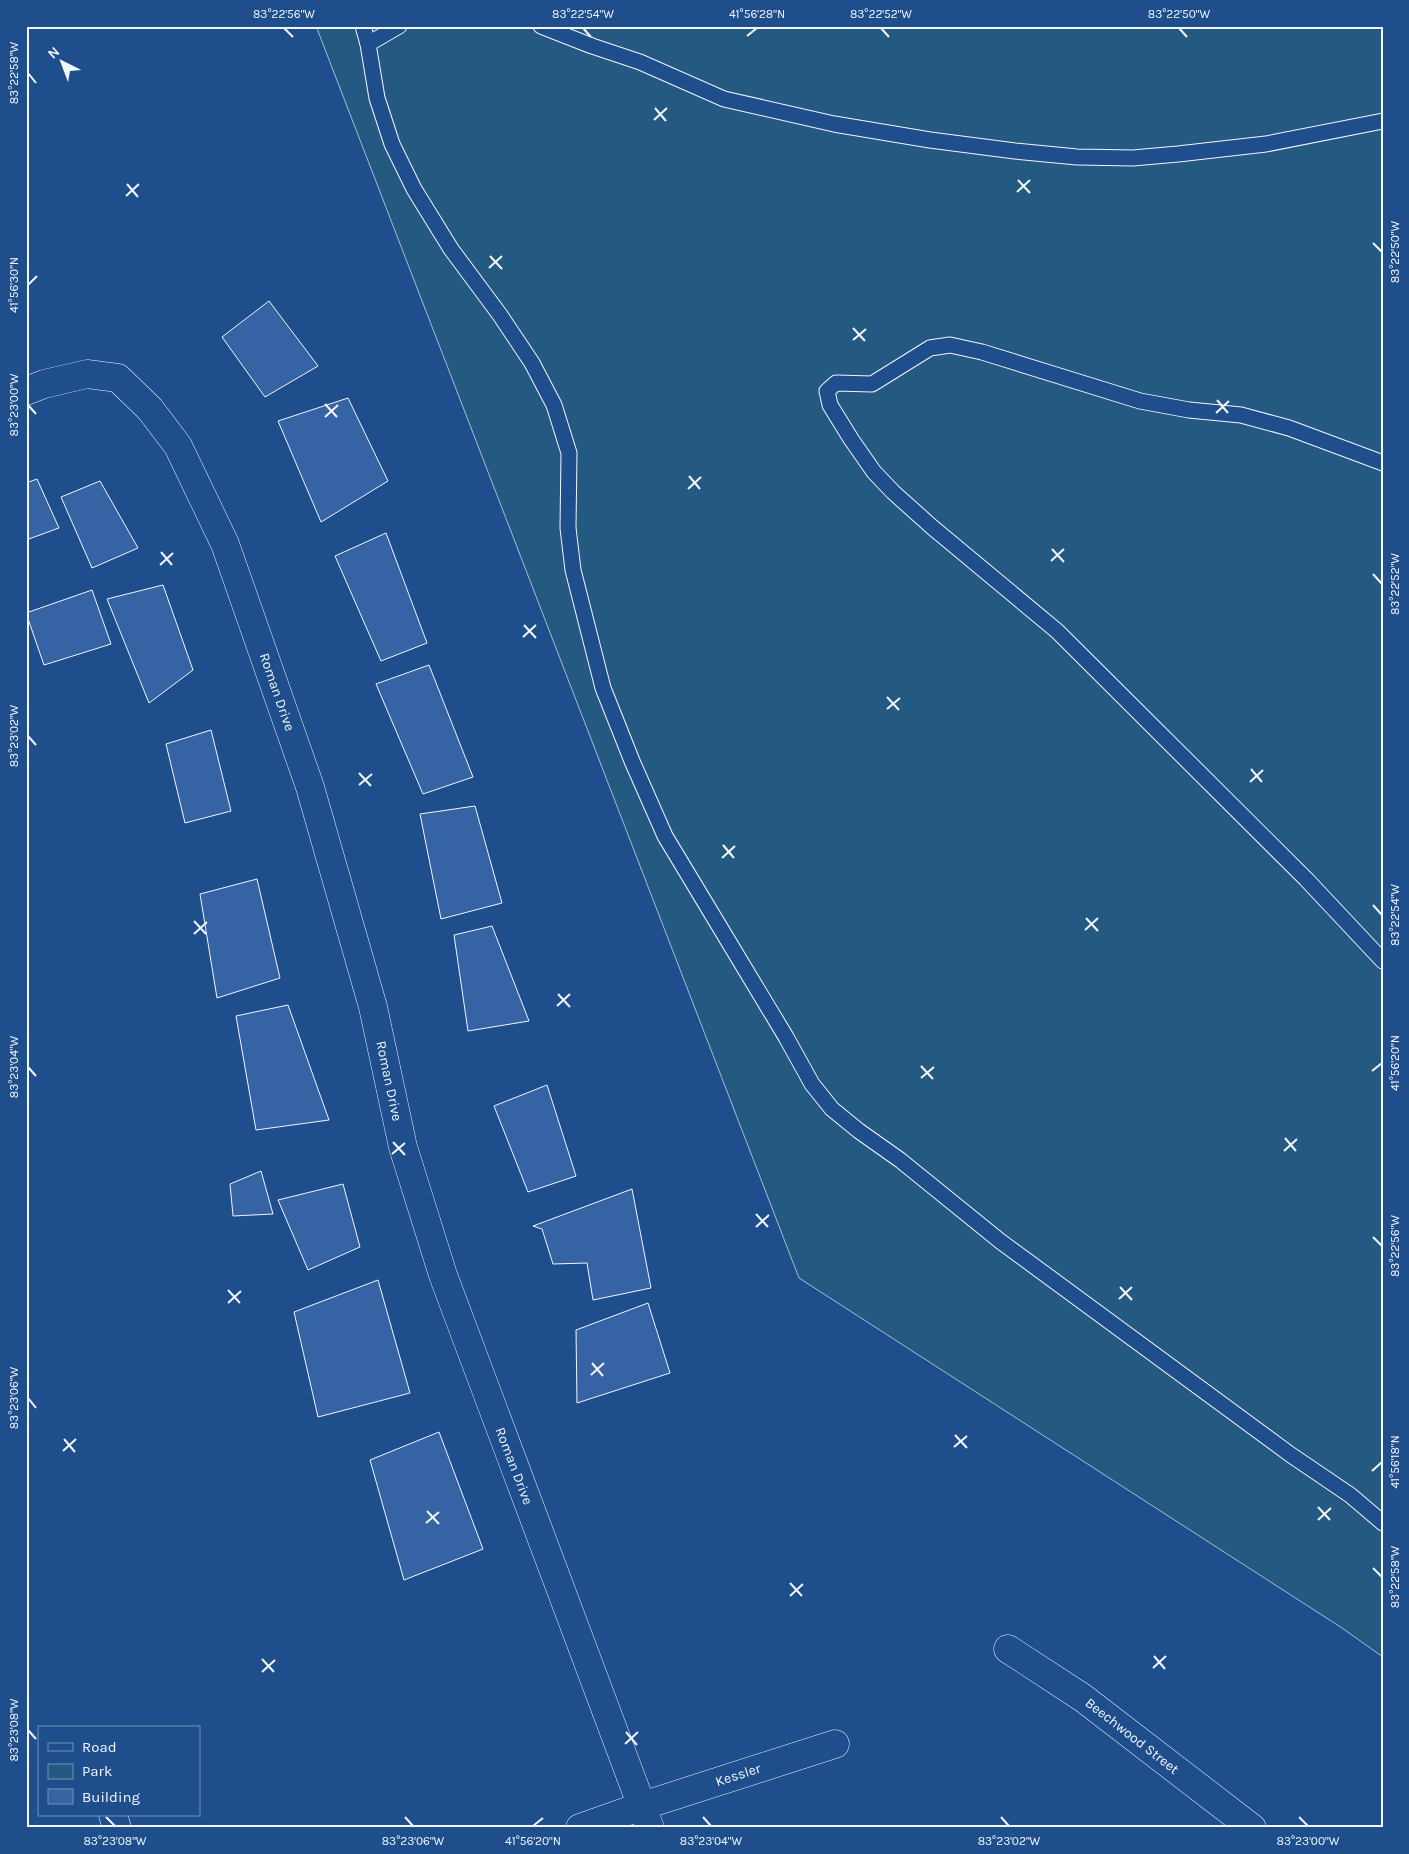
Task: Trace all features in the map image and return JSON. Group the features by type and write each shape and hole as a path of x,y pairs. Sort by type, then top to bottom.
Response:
{"street":[{"name":"Roman Drive","path":"26,390 87,374 118,378 150,409 178,446 225,544 310,787 373,1007 403,1148 443,1274 646,1817"},
{"name":"Beechwood Street","path":"1008,1649 1083,1698 1252,1828"},
{"name":"Kessler","path":"580,1828 646,1817 835,1744"},
{"path":"113,1816 117,1828"}],"lane":[{"path":"363,26 377,98 392,144 414,189 451,250 500,315 532,363 554,405 569,452 568,528 573,570 603,688 632,761 665,836 786,1036 812,1084 832,1109 900,1160 1000,1241 1291,1456 1350,1496 1383,1523"},
{"path":"368,44 399,26"},
{"path":"540,26 584,44 640,62 724,99 834,124 930,140 1015,151 1077,157 1133,158 1169,155 1266,144 1383,120"},
{"path":"1383,464 1289,428 1241,415 1188,410 1140,401 982,352 950,345 930,348 872,384 836,383 826,391 830,405 852,439 874,472 893,492 932,528 1057,630 1306,879 1383,961"}],"green space":[{"path":"316,26 1383,26 1383,1657 1342,1628 799,1278"}],"building":[{"path":"269,301 318,366 265,397 222,337"},
{"path":"348,398 388,481 321,522 278,421"},
{"path":"37,479 59,528 26,540 26,483"},
{"path":"100,481 138,548 92,568 61,497"},
{"path":"386,533 427,643 381,661 335,556"},
{"path":"163,585 193,670 149,703 107,599"},
{"path":"92,590 111,644 44,665 26,613"},
{"path":"429,665 473,777 423,794 376,684"},
{"path":"211,730 231,811 185,823 166,744"},
{"path":"475,806 502,903 441,919 420,814"},
{"path":"257,879 280,978 217,998 200,894"},
{"path":"492,926 529,1021 468,1031 454,935"},
{"path":"288,1005 329,1120 256,1130 236,1016"},
{"path":"547,1085 576,1176 528,1192 494,1106"},
{"path":"261,1171 273,1214 233,1216 230,1184"},
{"path":"343,1184 360,1247 308,1270 278,1200"},
{"path":"632,1189 651,1288 593,1300 587,1263 553,1264 542,1229 533,1226"},
{"path":"378,1280 410,1393 318,1417 294,1312"},
{"path":"648,1303 670,1373 577,1403 576,1330"},
{"path":"439,1432 483,1549 404,1580 370,1460"}]}
